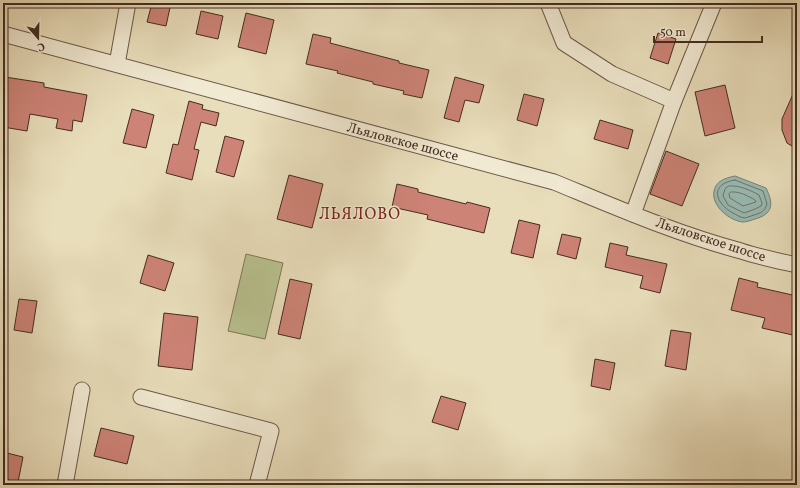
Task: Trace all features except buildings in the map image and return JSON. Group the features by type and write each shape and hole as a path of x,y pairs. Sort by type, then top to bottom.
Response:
{"street":[{"path":"117,64 128,3"},
{"path":"548,3 564,43 612,74 674,101"},
{"path":"633,214 674,101 714,3"},
{"name":"Льяловское шоссе","path":"3,34 554,182 633,214 740,251 797,265"},
{"path":"781,261 797,256"},
{"path":"64,485 82,390"},
{"path":"141,397 271,431 257,485"}],"green space":[{"path":"246,254 283,263 265,339 228,331"}],"water":[{"path":"735,176 766,188 771,204 768,211 761,217 743,222 738,221 727,216 718,207 714,197 715,188 722,180"}],"district":[{"name":"ЛЬЯЛОВО","path":"360,213"}]}
